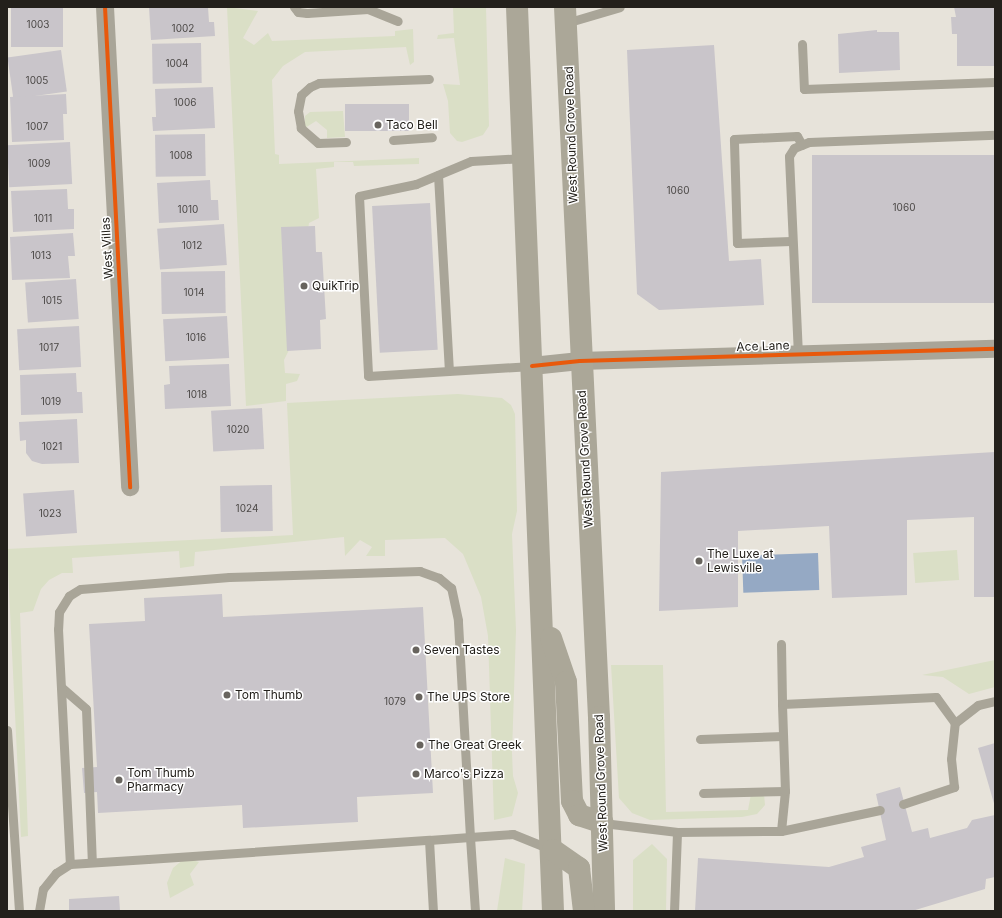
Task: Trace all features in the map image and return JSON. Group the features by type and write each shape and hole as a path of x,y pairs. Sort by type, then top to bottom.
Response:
{"main road":[{"path":"517,7 553,850 553,911"},
{"name":"West Round Grove Road","path":"566,15 580,361 603,823 604,911"},
{"path":"543,614 566,682 572,802 579,815 603,823"},
{"path":"553,850 579,868 584,911"}],"street":[{"name":"West Villas","path":"105,7 130,487"},
{"name":"Ace Lane","path":"532,366 580,361 995,349"}],"lane":[{"path":"294,7 298,12 307,13 368,9 398,21"},
{"path":"566,15 620,7"},
{"path":"802,44 804,89 995,82"},
{"path":"346,142 318,143 300,128 298,110 302,95 310,87 319,83 429,79"},
{"path":"798,355 791,241 789,156 794,148 802,145 995,135"},
{"path":"791,241 737,243 734,139 797,136 802,145"},
{"path":"393,140 432,138"},
{"path":"523,158 471,161 416,184 359,196 368,376 532,366"},
{"path":"438,175 449,371"},
{"path":"70,864 61,687 59,612 69,596 80,588 229,577 420,571 439,578 451,588 456,603 475,911"},
{"path":"781,644 785,791 781,831"},
{"path":"61,687 86,709 92,862"},
{"path":"782,704 936,697 955,723 951,759 954,787 903,804"},
{"path":"955,723 978,705 995,702"},
{"path":"7,730 19,911"},
{"path":"700,739 783,736"},
{"path":"703,793 785,791"},
{"path":"603,823 677,832 781,831 880,810"},
{"path":"674,911 677,832"},
{"path":"39,911 43,889 56,873 70,864 513,834 553,850"},
{"path":"430,840 433,911"}],"green space":[{"path":"227,7 258,11 243,38 254,45 268,33 272,41 395,36 395,31 413,29 414,62 410,65 406,47 305,52 283,66 272,80 275,154 279,155 279,164 419,158 419,164 354,166 353,162 334,162 334,167 316,169 319,218 309,223 291,346 284,360 285,373 300,374 297,381 286,384 286,401 246,406"},
{"path":"453,7 486,7 489,126 483,135 462,142 457,141 450,133 448,101 443,84 460,85 454,38 437,39 438,35 454,33"},
{"path":"343,111 345,137 327,138 327,130 316,121 305,128 305,116 310,112"},
{"path":"458,394 502,398 511,405 515,414 517,511 512,534 516,630 512,753 513,776 518,793 512,816 494,820 488,636 481,597 463,554 445,538 385,540 385,556 366,556 372,547 360,540 345,556 344,537 195,552 194,566 180,568 179,551 72,558 73,573 62,573 49,580 41,589 33,611 20,613 28,836 21,837 7,549 293,535 287,403"},
{"path":"957,550 959,580 915,583 913,553"},
{"path":"995,660 995,687 969,694 943,677 922,675"},
{"path":"611,665 663,665 666,812 748,810 751,794 764,794 765,805 757,814 742,817 650,820 632,813 619,798"},
{"path":"652,844 667,859 666,911 633,911 633,860"},
{"path":"185,858 199,862 190,874 194,885 170,898 167,883 173,868"},
{"path":"505,858 525,864 522,911 497,911"}],"water":[{"path":"818,553 819,590 743,593 742,556"}],"building":[{"path":"11,7 63,7 63,47 11,47"},
{"path":"149,7 208,7 209,22 214,22 215,36 151,40"},
{"path":"954,7 995,7 995,66 957,66 957,34 952,34 951,17 956,17"},
{"path":"877,30 877,32 899,32 900,70 839,73 838,34"},
{"path":"201,43 202,83 153,84 152,44"},
{"path":"714,45 729,261 761,259 764,305 659,310 637,294 627,50"},
{"path":"61,50 67,92 13,99 8,58"},
{"path":"213,87 215,128 153,131 152,117 156,117 155,89"},
{"path":"66,94 67,114 63,114 64,140 12,142 10,97"},
{"name":"Taco Bell","path":"345,104 409,104 409,131 345,131"},
{"path":"205,134 206,176 156,177 155,135"},
{"path":"70,142 72,184 9,187 7,145"},
{"path":"812,155 995,155 995,303 812,303"},
{"path":"210,180 211,200 218,200 219,220 159,223 157,183"},
{"path":"67,189 68,209 74,209 74,229 13,232 11,191"},
{"name":"QuikTrip","path":"430,203 438,350 380,353 372,206"},
{"path":"224,224 227,265 160,270 157,229"},
{"name":"QuikTrip","path":"315,226 316,252 322,252 326,319 320,320 321,349 287,351 281,227"},
{"path":"73,233 75,256 68,256 70,278 12,280 10,237"},
{"path":"225,271 226,313 162,314 161,272"},
{"path":"76,279 79,319 28,322 25,283"},
{"path":"227,316 229,358 165,361 163,319"},
{"path":"79,326 81,367 19,370 17,329"},
{"path":"229,364 231,406 165,409 164,385 170,384 169,366"},
{"path":"76,373 77,392 82,392 83,413 21,415 20,375"},
{"path":"262,408 264,449 213,452 211,411"},
{"path":"77,419 79,463 42,464 32,461 26,453 26,440 20,441 19,422"},
{"name":"The Luxe at Lewisville","path":"995,452 995,597 974,597 974,517 907,520 907,595 832,598 829,526 738,531 738,607 659,611 661,472"},
{"path":"272,485 273,531 221,532 220,486"},
{"path":"74,490 77,533 26,536 23,494"},
{"name":"Tom Thumb","path":"222,594 223,617 423,607 433,793 357,797 358,822 243,828 242,805 98,813 97,792 84,793 82,768 97,767 89,624 145,621 144,598"},
{"path":"995,743 995,807 978,748"},
{"path":"900,787 912,832 928,828 930,838 967,828 972,820 995,815 995,877 986,879 985,889 912,911 695,911 698,858 829,867 864,857 861,847 886,840 876,794"},
{"path":"119,896 120,911 69,911 69,899"}],"cycle path":[{"path":"105,7 130,487"},
{"path":"532,366 580,361 995,349"}],"place":[{"name":"Taco Bell","path":"378,125"},
{"name":"QuikTrip","path":"304,286"},
{"name":"The Luxe at Lewisville","path":"699,561"},
{"name":"Seven Tastes","path":"416,650"},
{"name":"Tom Thumb","path":"227,695"},
{"name":"The UPS Store","path":"419,697"},
{"name":"The Great Greek","path":"420,745"},
{"name":"Marco's Pizza","path":"416,774"},
{"name":"Tom Thumb Pharmacy","path":"119,780"}]}
